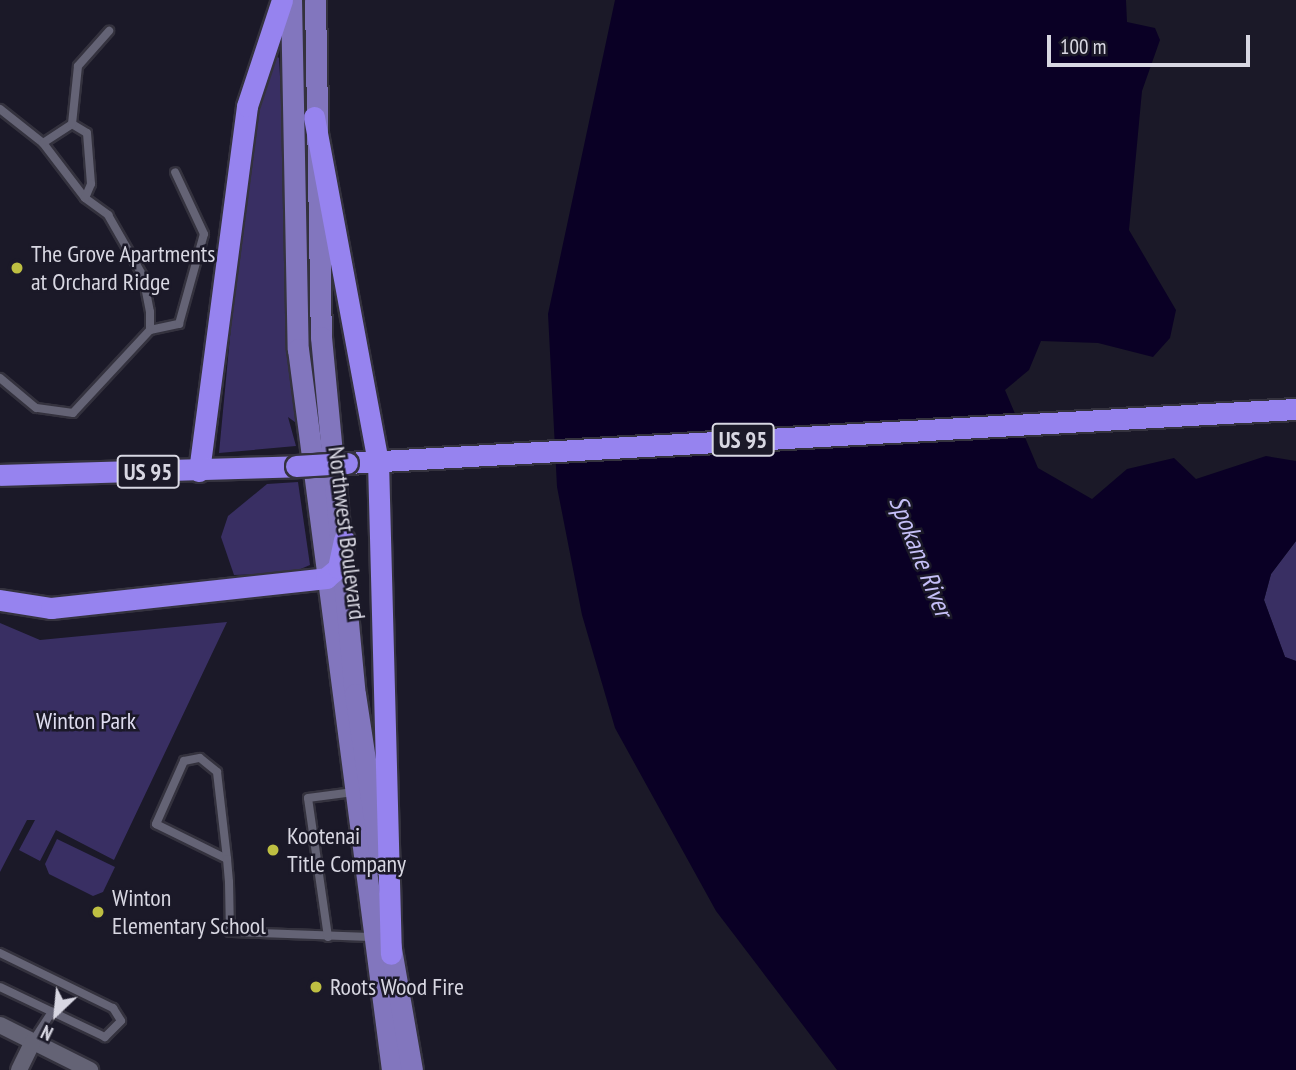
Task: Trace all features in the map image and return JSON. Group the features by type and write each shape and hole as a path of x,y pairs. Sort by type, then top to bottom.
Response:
{"highway":[{"path":"199,471 247,106 282,0"},
{"path":"314,117 378,461 391,954"},
{"name":"US 95","path":"0,475 199,471 1296,409"},
{"path":"0,600 51,608 326,578 338,568 344,540"}],"main road":[{"name":"Northwest Boulevard","path":"291,0 298,349 392,1070"},
{"name":"Northwest Boulevard","path":"315,0 314,117 321,337 344,540 355,694 391,954 412,1070"}],"street":[{"path":"0,1025 90,1070"},
{"path":"19,1070 33,1041"}],"lane":[{"path":"72,124 78,66 109,31"},
{"path":"0,109 43,143 85,198 108,215 143,276 150,330"},
{"path":"43,143 72,124"},
{"path":"72,124 87,133 91,184 85,198"},
{"path":"0,378 36,408 62,416 93,396 134,341 150,330 179,324 204,234 175,172"},
{"path":"227,859 156,824 184,761 193,758 217,772 227,859 230,932 373,937"},
{"path":"328,937 308,798 354,792"},
{"path":"0,953 113,1008 121,1021 105,1037 0,987"},
{"path":"33,1041 52,1012"}],"green space":[{"path":"273,54 279,58 299,425 288,417 296,446 219,453 239,242 262,75"},
{"path":"298,482 310,565 291,573 234,575 221,537 228,516 267,484"},
{"path":"1296,541 1296,661 1285,657 1264,600 1271,574"},
{"name":"Winton Park","path":"227,622 114,860 56,830 40,861 19,850 35,820 27,820 0,872 0,623 40,640"},
{"path":"57,839 115,867 103,892 93,896 49,874 45,864"}],"water":[{"name":"Spokane River","path":"615,0 1126,0 1127,22 1155,28 1160,40 1142,91 1129,230 1176,310 1170,338 1153,357 1098,343 1041,341 1029,370 1005,390 1038,468 1092,499 1127,469 1174,458 1196,479 1266,456 1296,461 1296,541 1271,574 1264,600 1285,657 1296,661 1296,1070 837,1070 716,911 615,728 582,615 557,487 548,314"}],"place":[{"name":"The Grove Apartments at Orchard Ridge","path":"17,268"},
{"name":"Kootenai Title Company","path":"273,850"},
{"name":"Winton Elementary School","path":"98,912"},
{"name":"Roots Wood Fire","path":"316,987"}]}
